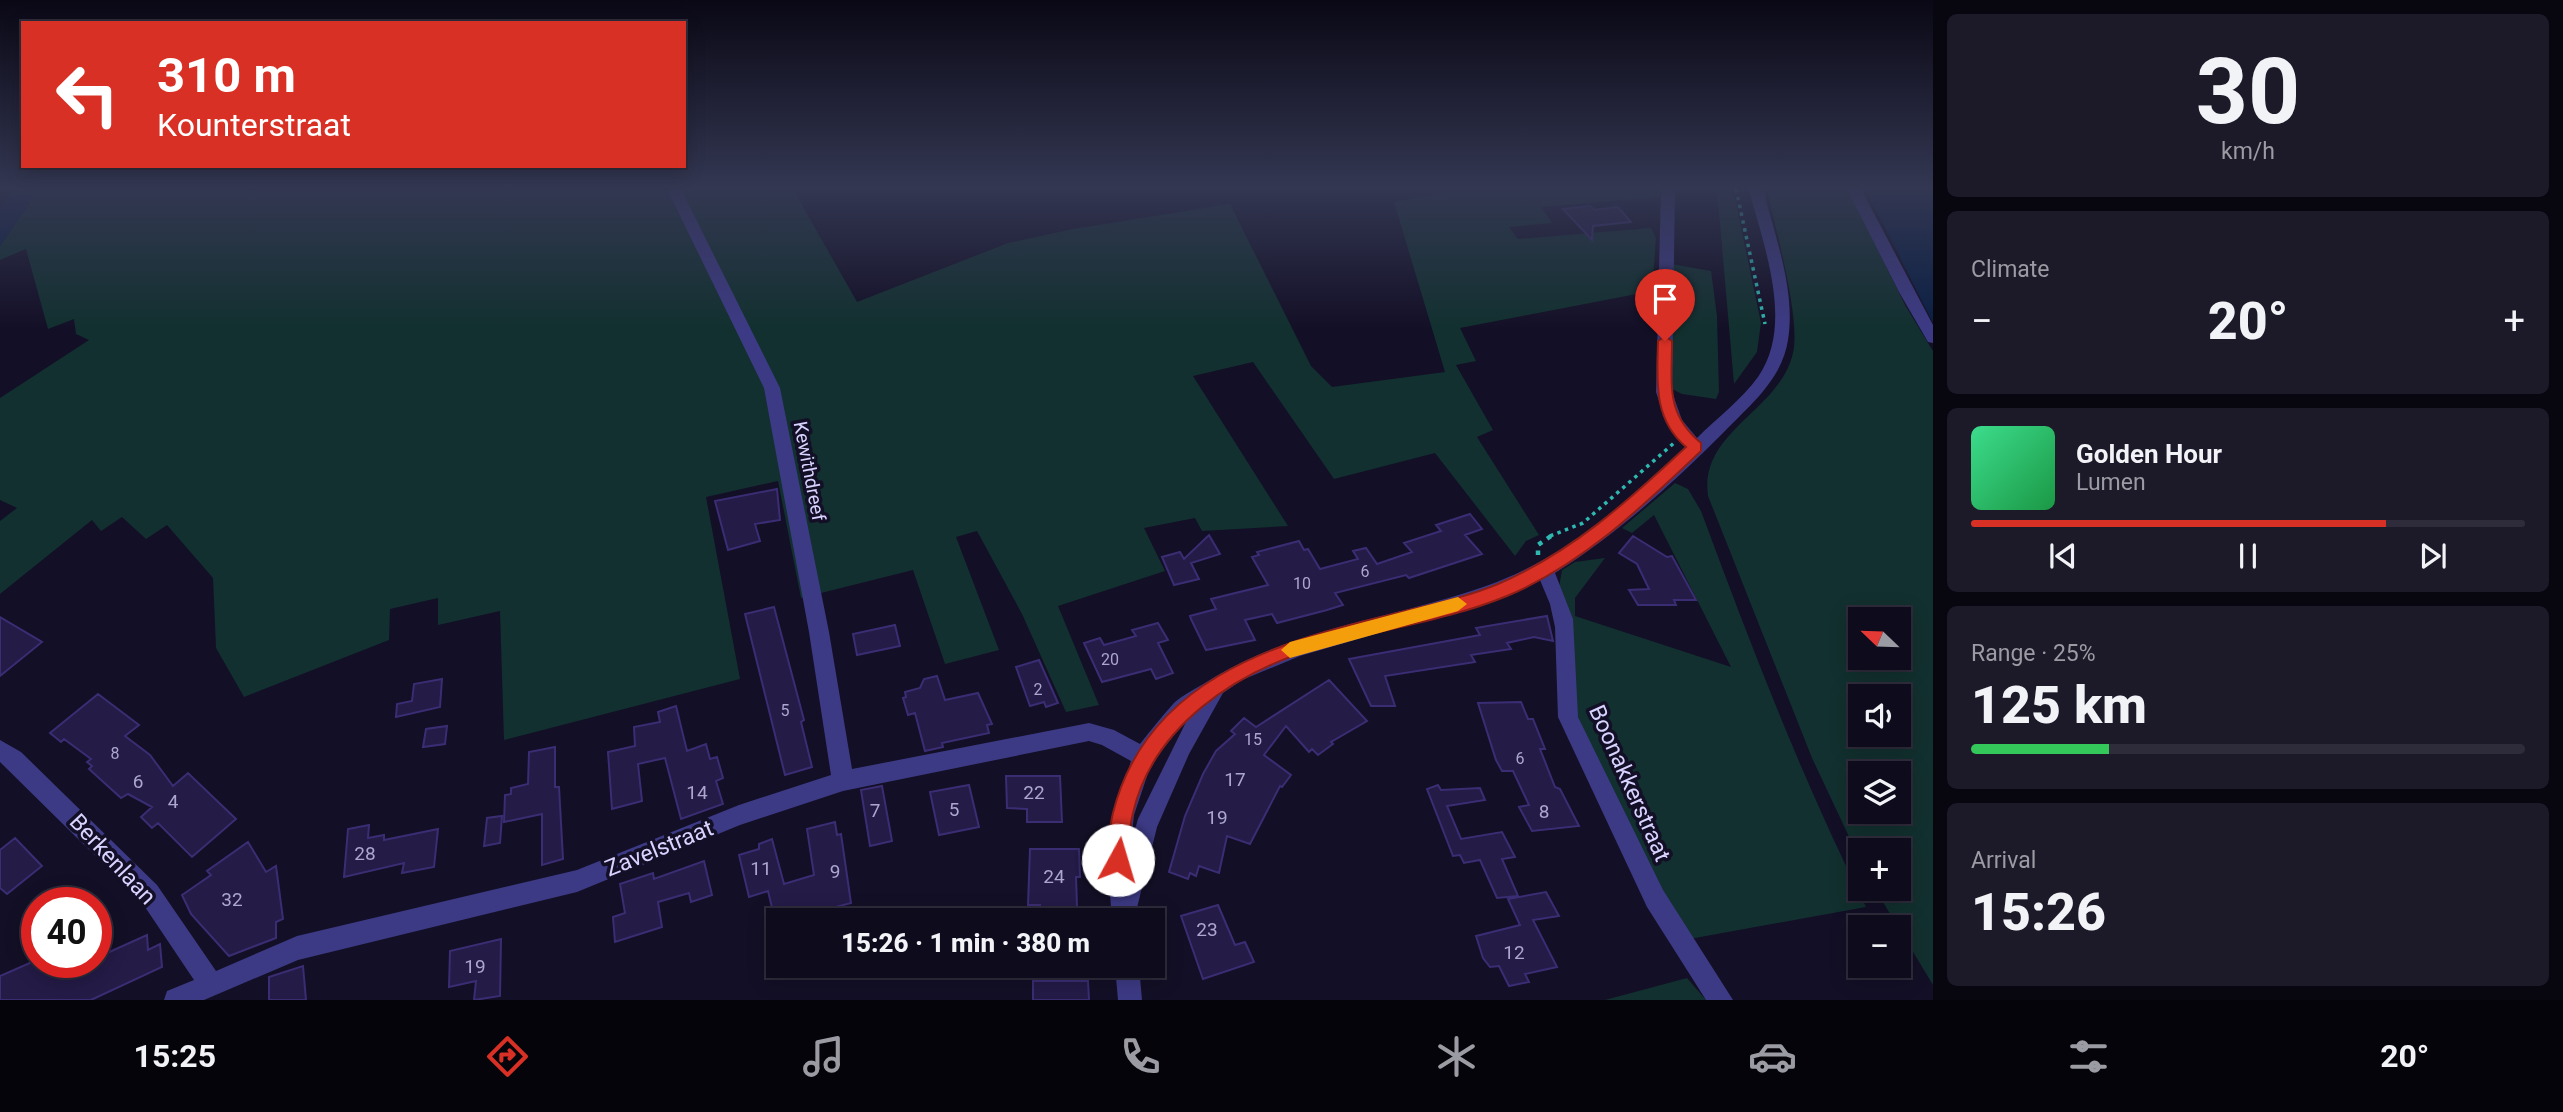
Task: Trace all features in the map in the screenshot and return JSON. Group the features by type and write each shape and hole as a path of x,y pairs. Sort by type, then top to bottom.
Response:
{"street":[{"name":"Kewithdreef","path":"697,236 772,388 819,632 842,781"},
{"path":"1667,236 1664,392 1669,416 1689,442"},
{"path":"1122,908 1118,860 1123,813 1144,757 1171,721 1217,686 1262,661 1315,641 1500,591 1544,570 1614,523 1689,442 1762,383 1773,370 1780,354 1783,336 1782,310 1766,236"},
{"path":"1878,236 1933,338"},
{"name":"Boonakkerstraat","path":"1544,570 1561,606 1565,628 1564,685 1568,717 1659,912 1693,965 1721,1000"},
{"path":"1126,908 1146,827 1182,747 1217,686"},
{"name":"Zavelstraat","path":"176,1000 210,983 297,948 578,881 740,815 842,781 1089,732 1107,737 1144,757"},
{"name":"Berkenlaan","path":"0,750 14,759 149,893 210,983"},
{"path":"1128,978 1130,1000"}],"path":[{"path":"1746,236 1766,335"},
{"path":"1544,570 1538,560 1538,545 1550,536 1583,523 1689,442"}],"green space":[{"path":"7,236 819,236 857,302 1008,243 1042,236 1246,236 1311,366 1332,387 1445,372 1404,236 1516,236 1518,239 1558,236 1655,236 1656,238 1652,291 1460,328 1476,361 1456,365 1493,430 1477,437 1539,535 1526,541 1515,556 1435,453 1334,479 1253,362 1193,376 1288,526 1202,531 1195,518 1144,528 1165,571 1058,606 1099,705 1066,712 1022,614 977,531 956,537 999,650 945,664 913,570 801,598 778,481 706,497 740,679 504,740 500,611 438,625 438,598 390,609 389,640 244,697 216,648 213,578 167,525 146,539 122,517 101,531 92,520 0,594 0,521 17,508 0,500 0,398 89,340 76,334 74,319 48,329 26,249 0,260 0,246"},
{"path":"1721,236 1743,236 1761,323 1757,352 1734,384"},
{"path":"1778,236 1871,236 1905,305 1933,351 1933,985 1911,949 1911,915 1891,915 1882,901 1911,901 1911,838 1850,838 1812,758 1708,496 1709,474 1716,454 1728,437 1773,391 1785,373 1793,353 1795,338"},
{"path":"1671,264 1711,271 1717,316 1719,392 1716,399 1682,394 1666,386"},
{"path":"1675,483 1688,489 1701,511 1778,712 1848,869 1848,901 1863,901 1866,907 1684,940 1584,733 1573,703 1559,587 1562,570 1575,562 1605,558 1575,598 1575,616 1731,667 1654,515 1632,533 1622,528"},
{"path":"1687,978 1706,1000 1605,1000"}],"water":[{"path":"0,236 7,236 0,246"},
{"path":"1889,236 1933,236 1933,323"}],"building":[{"path":"777,489 780,520 755,524 760,541 728,550 715,501"},
{"path":"1470,514 1482,529 1465,535 1482,554 1409,578 1406,575 1335,593 1343,605 1327,610 1277,623 1272,614 1245,620 1255,640 1206,650 1191,619 1190,616 1216,609 1211,599 1268,585 1252,557 1259,555 1257,552 1299,541 1304,550 1308,549 1320,569 1358,559 1353,551 1366,548 1377,564 1412,552 1404,543 1441,531 1436,525"},
{"path":"1209,535 1220,554 1191,563 1199,579 1174,585 1162,557 1180,552 1184,559"},
{"path":"1633,536 1667,557 1672,556 1696,600 1674,600 1676,605 1638,605 1629,590 1649,589 1637,564 1619,553"},
{"path":"774,607 804,720 801,722 812,767 785,775 745,614"},
{"path":"1547,616 1553,641 1534,637 1507,643 1511,649 1471,655 1475,662 1385,676 1395,706 1371,706 1349,659 1480,635 1476,628"},
{"path":"0,617 42,642 0,676"},
{"path":"1158,623 1168,640 1158,643 1173,673 1156,679 1151,669 1102,682 1084,643 1100,638 1104,645 1136,636 1132,630"},
{"path":"895,625 900,646 857,655 853,634"},
{"path":"1039,660 1058,703 1046,707 1044,702 1030,706 1016,667"},
{"path":"937,676 945,700 978,693 992,724 987,725 989,733 942,743 943,747 925,751 915,713 908,715 903,698 906,697 905,692 920,688 924,679"},
{"path":"442,679 440,707 396,717 397,704 412,701 414,684"},
{"path":"1329,680 1367,721 1331,742 1333,744 1318,755 1312,749 1309,752 1286,726 1264,755 1291,775 1282,787 1280,786 1250,844 1227,836 1219,873 1199,866 1196,876 1190,873 1188,879 1169,872 1185,816 1203,774 1216,751 1235,734 1231,731 1244,718 1256,727"},
{"path":"98,694 139,725 125,736 150,755 173,786 188,773 236,819 192,857 158,823 152,828 141,817 152,807 128,794 121,798 89,769 92,766 87,762 91,759 64,739 61,742 50,733"},
{"path":"1521,702 1528,719 1533,719 1545,749 1540,749 1555,787 1560,789 1579,826 1532,831 1519,807 1529,805 1513,771 1502,771 1496,760 1478,703"},
{"path":"676,706 687,751 706,744 710,759 717,757 723,778 716,781 723,804 681,819 665,758 638,764 642,801 612,809 608,752 635,746 634,727 660,722 658,712"},
{"path":"447,726 445,744 423,747 426,729"},
{"path":"555,747 555,787 559,787 563,859 542,865 542,814 504,822 505,795 511,794 511,788 528,784 529,752"},
{"path":"1006,776 1060,776 1062,822 1027,822 1027,809 1007,808"},
{"path":"969,785 979,827 939,835 930,792"},
{"path":"1438,785 1441,790 1480,788 1485,800 1447,806 1461,839 1502,832 1515,857 1502,859 1518,896 1497,898 1480,860 1464,863 1460,855 1453,856 1427,789"},
{"path":"882,786 892,841 870,846 861,790"},
{"path":"502,816 500,843 484,846 487,818"},
{"path":"835,822 837,835 841,834 851,903 832,908 772,908 768,891 749,897 739,855 759,849 759,844 772,839 784,884 814,875 807,829"},
{"path":"369,825 368,838 384,835 384,840 438,829 434,867 402,873 404,863 344,877 348,829"},
{"path":"15,838 42,866 7,894 0,888 0,850"},
{"path":"248,842 266,872 276,866 283,919 276,922 276,938 229,956 191,914 182,895 211,875 207,871"},
{"path":"1030,849 1079,849 1077,907 1081,908 1040,908 1040,905 1028,905"},
{"path":"704,861 712,895 691,902 689,893 658,902 662,927 615,942 613,917 625,913 620,884 653,873 654,879"},
{"path":"1546,892 1559,916 1533,920 1557,967 1525,974 1529,982 1509,986 1499,966 1490,967 1483,958 1476,936 1520,925 1508,899"},
{"path":"1218,905 1235,945 1245,942 1254,962 1203,979 1181,916"},
{"path":"147,935 148,950 160,944 162,967 91,1000 0,1000 0,976 21,967 21,978 112,978 112,951"},
{"path":"501,939 500,996 474,1000 476,981 449,987 450,951"},
{"path":"303,966 306,1000 269,1000 269,977"},
{"path":"1033,981 1088,981 1089,1000 1033,1000"}],"slow traffic":[{"path":"1290,650 1458,604"}],"route":[{"path":"1118,860 1123,813 1135,774 1161,732 1184,709 1230,678 1262,661 1315,641 1412,618 1500,591 1544,570 1578,550 1614,523 1696,447 1682,436 1669,416 1664,392 1665,341"}]}
